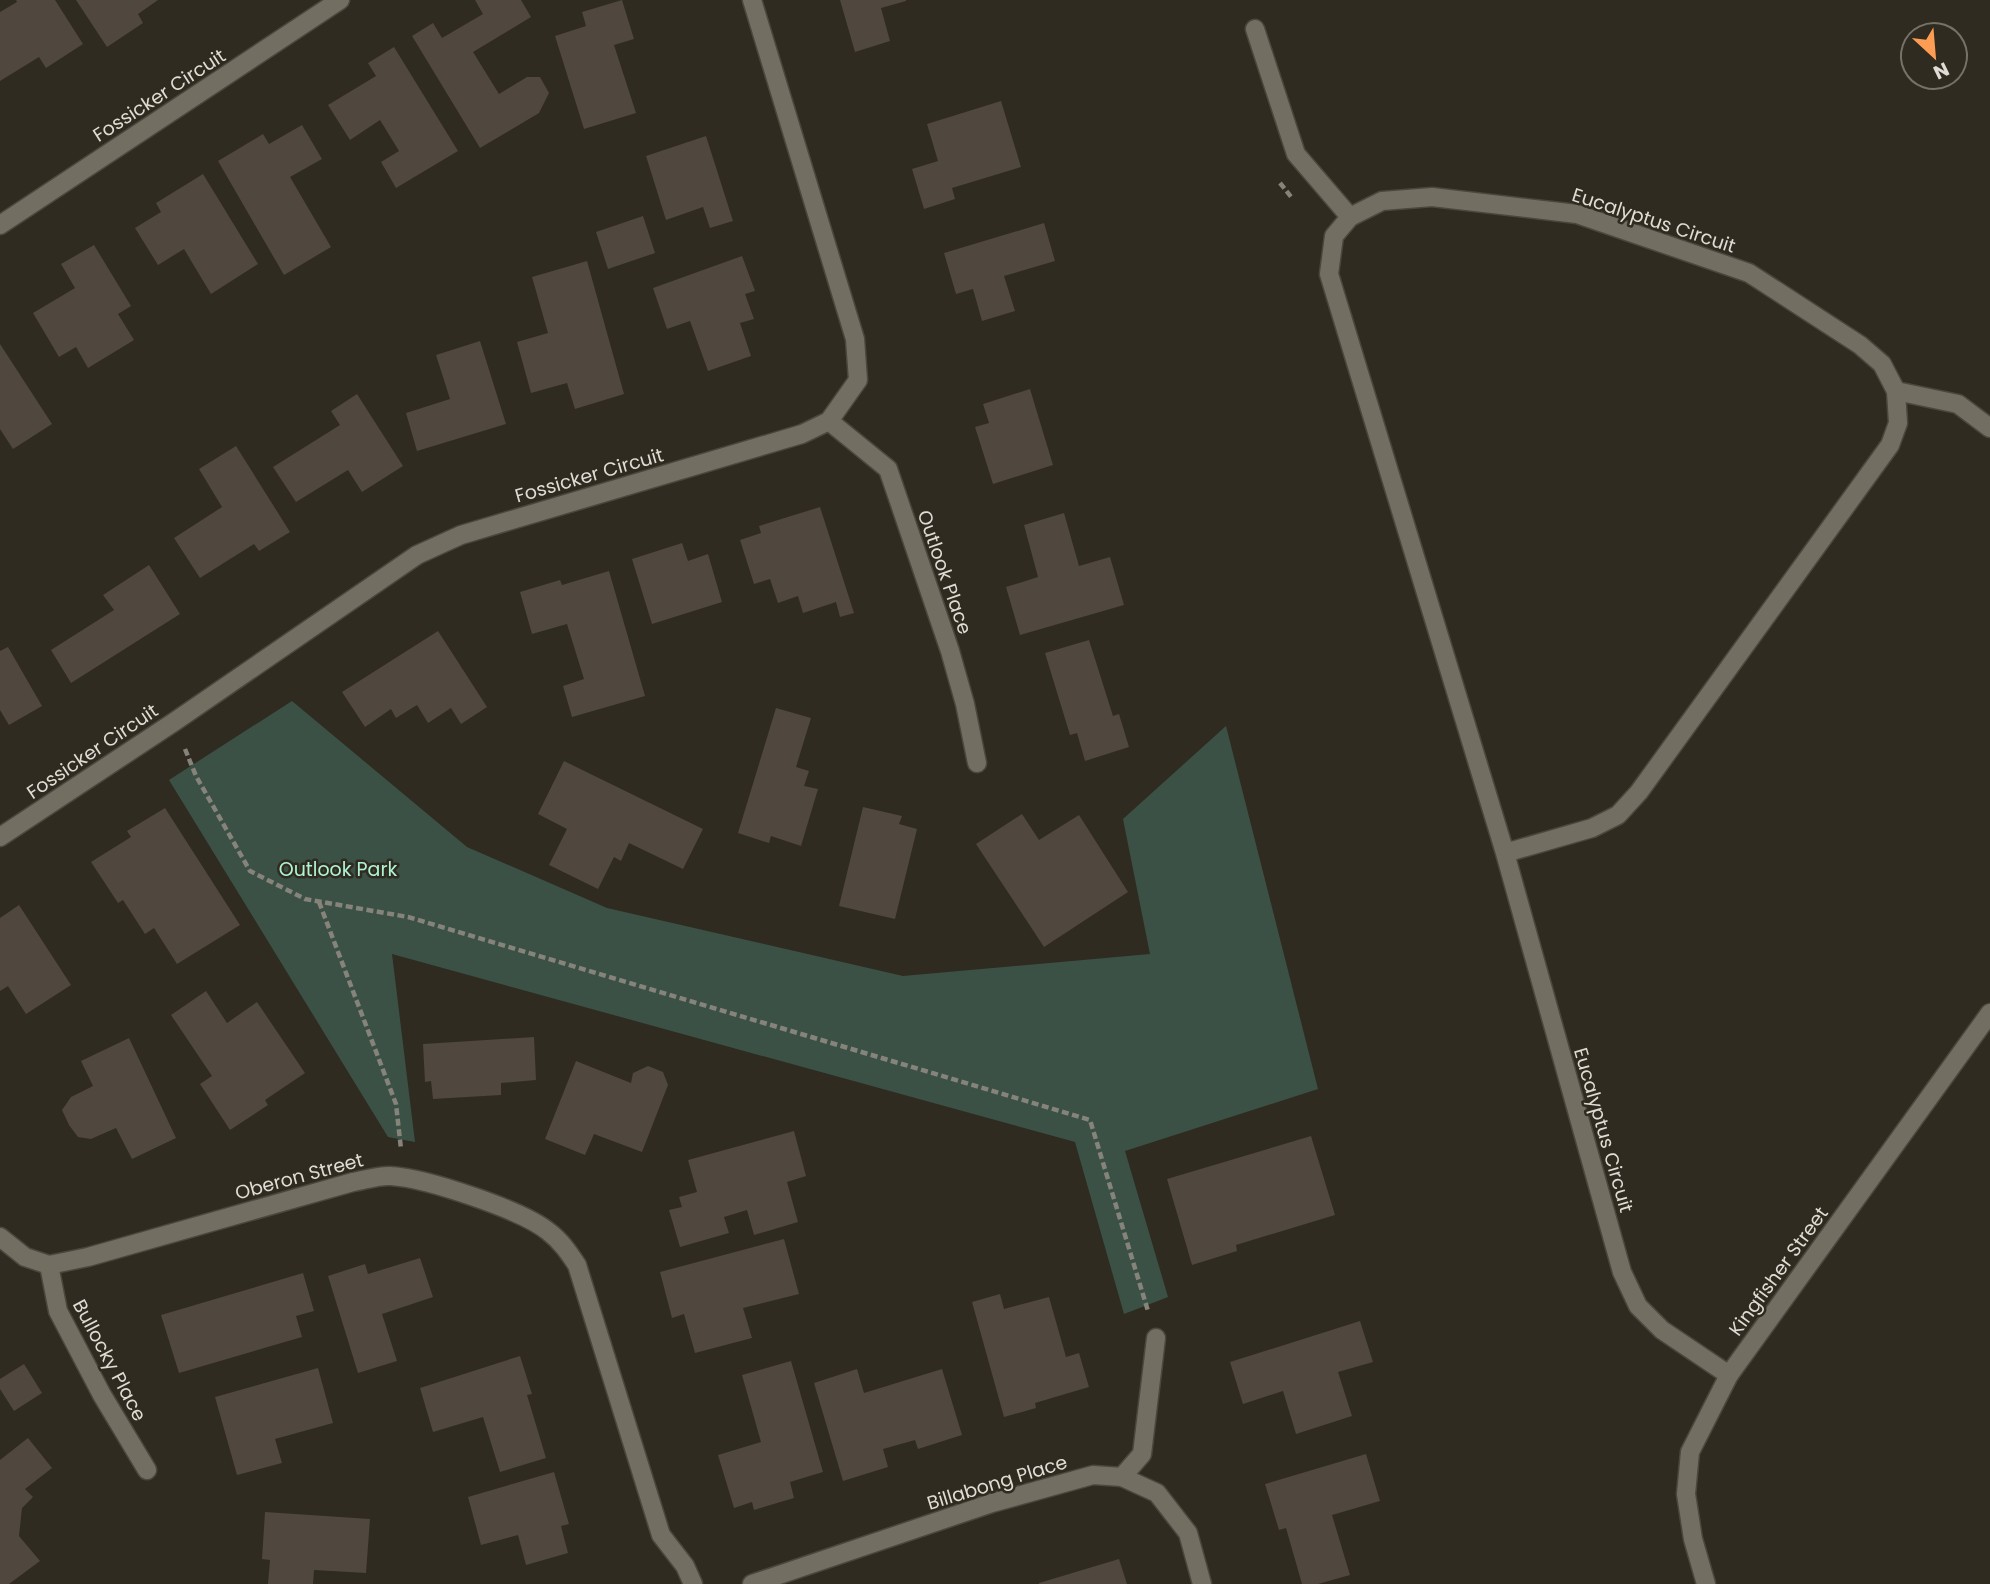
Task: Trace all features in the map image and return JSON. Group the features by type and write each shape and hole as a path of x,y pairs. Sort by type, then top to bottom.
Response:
{"street":[{"name":"Fossicker Circuit","path":"0,225 340,0"},
{"path":"752,0 855,338 858,380 829,421"},
{"path":"1255,29 1296,154 1350,217"},
{"name":"Eucalyptus Circuit","path":"1505,853 1592,828 1618,815 1639,792 1890,446 1898,423 1896,391 1882,364 1860,345 1749,273 1577,214 1432,197 1382,201 1350,217 1334,236 1329,274 1505,853 1622,1272 1638,1306 1662,1330 1729,1375"},
{"path":"1896,391 1958,404 1990,428"},
{"name":"Fossicker Circuit","path":"0,837 174,722 417,555 461,535 802,434 829,421"},
{"name":"Outlook Place","path":"829,421 888,468 950,651 965,704 977,763"},
{"name":"Kingfisher Street","path":"1706,1584 1693,1539 1686,1494 1689,1452 1729,1375 1990,1013"},
{"name":"Oberon Street","path":"49,1265 88,1257 354,1182 389,1175 423,1180 526,1217 548,1231 566,1248 577,1265 661,1535 685,1566 693,1584"},
{"path":"0,1237 26,1257 49,1265"},
{"name":"Bullocky Place","path":"49,1265 58,1311 102,1395 146,1470"},
{"path":"1122,1478 1142,1454 1156,1338"},
{"name":"Billabong Place","path":"752,1584 992,1503 1094,1475 1122,1478 1157,1493 1188,1533 1202,1584"}],"path":[{"path":"174,722 196,776 250,871 305,899 408,917 1090,1119 1156,1338"},
{"path":"319,902 396,1104 404,1178"}],"green space":[{"name":"Outlook Park","path":"292,701 467,847 607,908 903,976 1150,954 1123,819 1226,726 1318,1089 1125,1151 1168,1297 1124,1314 1075,1142 392,954 415,1142 388,1137 169,780"}],"building":[{"path":"16,0 55,0 83,44 46,68 39,57 0,81 0,12 17,2"},
{"path":"76,0 158,0 138,14 143,23 107,47"},
{"path":"475,0 521,0 531,17 473,52 499,94 527,77 540,77 549,93 539,113 480,148 412,36 433,23 442,38 483,14"},
{"path":"622,0 634,39 614,45 636,113 584,129 555,36 586,26 582,12"},
{"path":"840,0 906,1 881,8 890,41 855,52"},
{"path":"394,47 458,151 396,188 381,162 399,151 380,120 350,140 328,105 376,76 368,63"},
{"path":"1001,101 1021,167 952,188 955,199 924,209 912,169 938,161 927,124"},
{"path":"302,125 322,159 290,177 331,247 284,275 218,161 263,134 269,144"},
{"path":"706,136 733,221 710,228 703,207 666,220 646,156"},
{"path":"203,174 258,264 211,294 184,249 158,265 135,228 161,212 156,203"},
{"path":"643,216 655,253 608,269 596,232"},
{"path":"1044,223 1055,261 1004,276 1015,311 982,321 973,289 956,294 944,253"},
{"path":"94,245 131,306 118,314 134,340 88,368 76,347 59,357 33,313 75,288 61,264"},
{"path":"742,256 755,291 745,294 754,319 740,323 751,356 708,371 690,321 667,329 653,288"},
{"path":"587,261 624,394 575,409 567,383 531,393 517,342 548,333 532,277"},
{"path":"480,341 506,424 417,451 406,413 450,399 436,355"},
{"path":"0,344 52,424 13,449 0,429"},
{"path":"1030,389 1053,465 993,484 975,427 989,423 983,404"},
{"path":"357,394 403,466 362,492 348,470 296,502 273,467 340,425 331,411"},
{"path":"236,446 290,532 259,551 254,544 200,578 174,538 222,507 199,469"},
{"path":"820,507 854,613 840,617 836,602 803,613 798,596 778,603 770,579 754,584 740,540 761,533 759,526"},
{"path":"1064,513 1079,566 1110,557 1124,605 1020,635 1006,587 1038,577 1024,525"},
{"path":"682,543 688,561 708,554 722,602 652,624 632,559"},
{"path":"149,565 180,614 71,683 51,650 114,610 103,595"},
{"path":"609,571 645,696 572,717 563,686 584,679 567,624 532,634 520,592 560,580 562,585"},
{"path":"438,631 487,707 461,724 451,708 428,723 417,705 396,718 391,709 365,727 342,692"},
{"path":"1089,640 1113,716 1119,714 1129,747 1085,761 1077,733 1070,735 1045,653"},
{"path":"8,647 42,706 9,725 0,710 0,651"},
{"path":"776,708 811,718 796,767 809,771 804,786 818,789 801,846 771,836 769,843 738,833"},
{"path":"564,761 703,829 683,869 629,843 621,861 614,857 598,889 549,865 567,829 538,814"},
{"path":"863,807 902,816 899,824 917,829 895,919 839,906"},
{"path":"165,808 240,925 177,964 154,928 145,934 123,900 118,903 91,862 131,837 127,831"},
{"path":"1022,814 1039,840 1079,815 1128,892 1044,947 976,844"},
{"path":"19,905 71,985 26,1014 8,986 0,991 0,918"},
{"path":"206,991 227,1023 257,1002 305,1073 265,1100 268,1105 230,1130 200,1084 212,1076 171,1015"},
{"path":"534,1037 536,1080 501,1083 501,1095 433,1099 431,1081 425,1082 423,1044"},
{"path":"129,1038 176,1138 132,1159 116,1128 91,1139 78,1137 62,1110 71,1097 93,1086 81,1061"},
{"path":"576,1061 631,1083 633,1073 648,1066 663,1072 668,1085 642,1152 594,1134 585,1155 545,1139"},
{"path":"794,1131 806,1176 787,1182 798,1222 754,1235 747,1210 724,1217 729,1233 680,1247 669,1210 682,1207 679,1197 697,1192 688,1160"},
{"path":"1311,1136 1335,1215 1236,1245 1237,1251 1192,1265 1167,1179"},
{"path":"784,1239 799,1294 743,1308 752,1338 695,1353 684,1314 672,1318 660,1272"},
{"path":"420,1258 433,1297 382,1314 397,1361 358,1373 328,1276 365,1264 368,1274"},
{"path":"303,1273 314,1311 296,1316 302,1337 179,1373 161,1315"},
{"path":"1000,1294 1004,1309 1049,1297 1066,1357 1079,1353 1089,1387 1035,1403 1036,1408 1004,1417 972,1302"},
{"path":"1360,1321 1373,1362 1338,1372 1352,1416 1296,1434 1283,1391 1243,1404 1230,1362"},
{"path":"520,1356 532,1394 527,1395 546,1458 500,1472 483,1417 433,1432 420,1388"},
{"path":"791,1361 823,1472 790,1482 794,1498 754,1510 752,1502 734,1508 718,1455 761,1442 742,1375"},
{"path":"24,1364 42,1393 14,1411 0,1389 0,1379"},
{"path":"318,1368 333,1423 275,1439 282,1463 237,1475 215,1397"},
{"path":"857,1369 864,1393 942,1369 962,1435 918,1449 915,1440 883,1449 888,1467 843,1481 814,1383"},
{"path":"28,1438 52,1468 25,1489 33,1497 22,1508 19,1536 40,1561 9,1584 0,1584 0,1460"},
{"path":"1366,1454 1380,1501 1332,1515 1350,1575 1318,1584 1302,1584 1286,1528 1279,1530 1265,1484"},
{"path":"554,1472 569,1524 561,1526 568,1553 526,1565 518,1535 481,1545 468,1497"},
{"path":"265,1512 370,1519 366,1573 314,1570 313,1584 268,1584 270,1560 262,1559"},
{"path":"1119,1559 1127,1584 1039,1584 1039,1583"}]}
